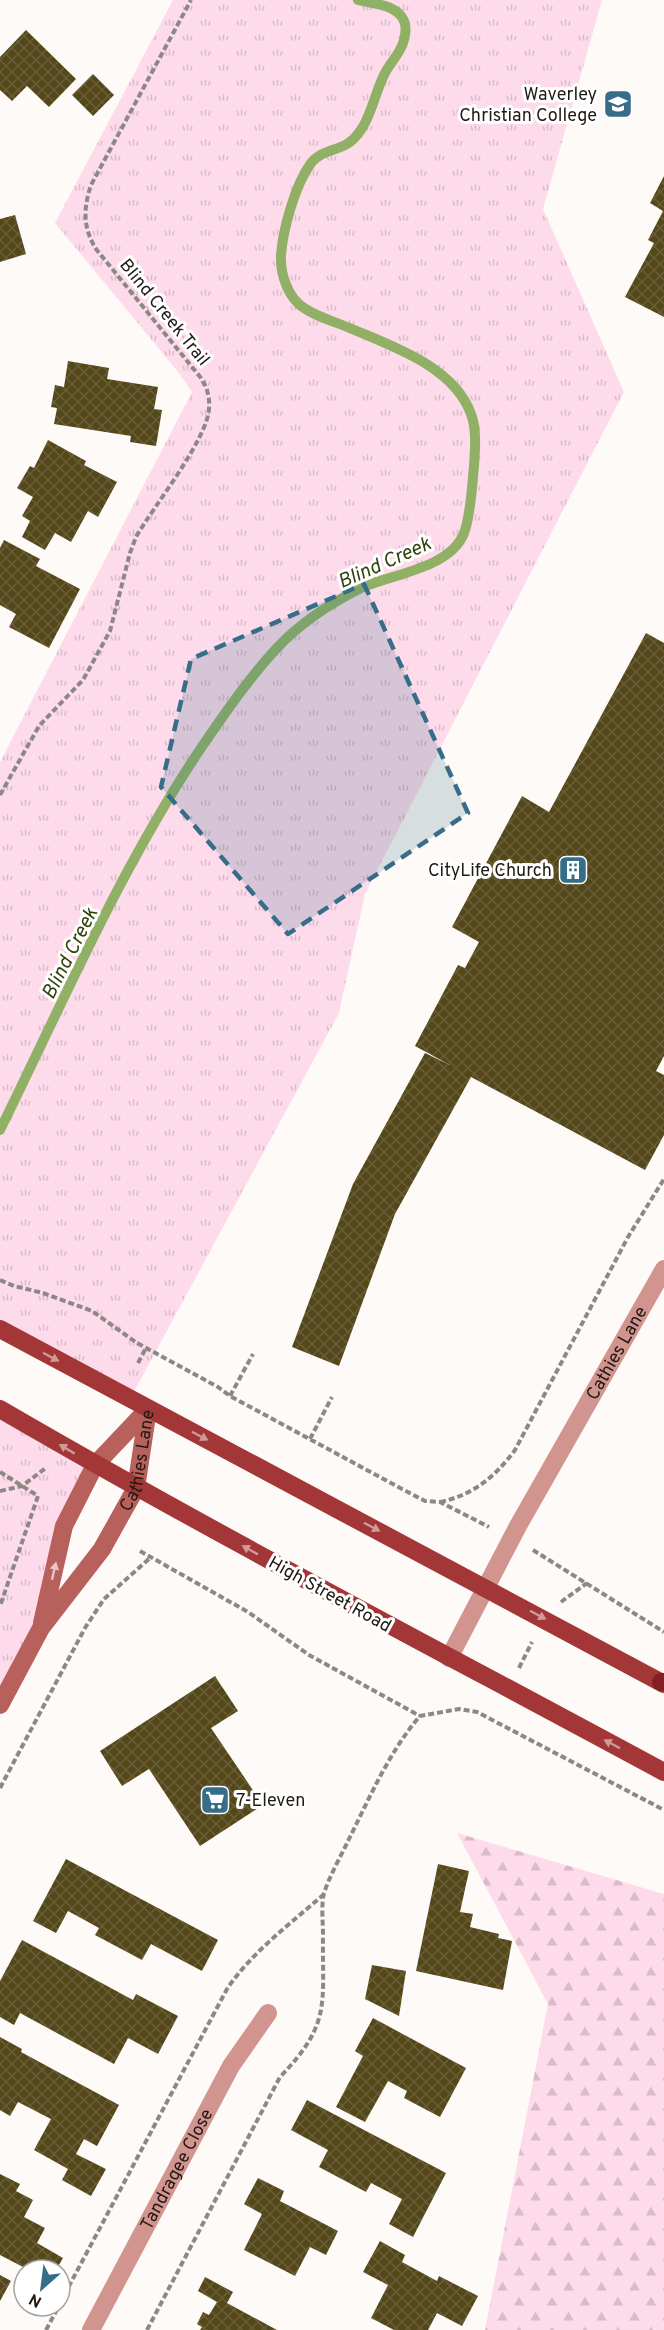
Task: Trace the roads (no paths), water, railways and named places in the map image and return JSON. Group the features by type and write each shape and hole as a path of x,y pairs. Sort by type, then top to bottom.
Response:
{"main road":[{"path":"0,1329 663,1682"},
{"name":"High Street Road","path":"0,1409 95,1466 664,1772"}],"street":[{"name":"Cathies Lane","path":"449,1658 486,1587 664,1269"},
{"name":"Cathies Lane","path":"41,1628 64,1526 95,1466 148,1409"},
{"name":"Cathies Lane","path":"0,1705 41,1628 102,1549 136,1488 148,1409"},
{"name":"Tandragee Close","path":"90,2330 231,2066 268,2013"}],"waterway":[{"name":"Blind Creek","path":"0,1130 95,934 146,837 203,745 247,683 285,640 316,615 361,588 434,562 457,545 464,533 470,509 475,440 473,420 463,398 437,371 404,351 322,317 298,304 289,292 282,270 281,255 287,220 305,172 315,159 345,145 357,135 367,120 384,75 404,41 405,23 401,15 390,8 358,0"}],"place":[{"name":"Waverley Christian College","path":"618,104"},
{"name":"CityLife Church","path":"573,870"},
{"name":"7-Eleven","path":"215,1800"}]}
